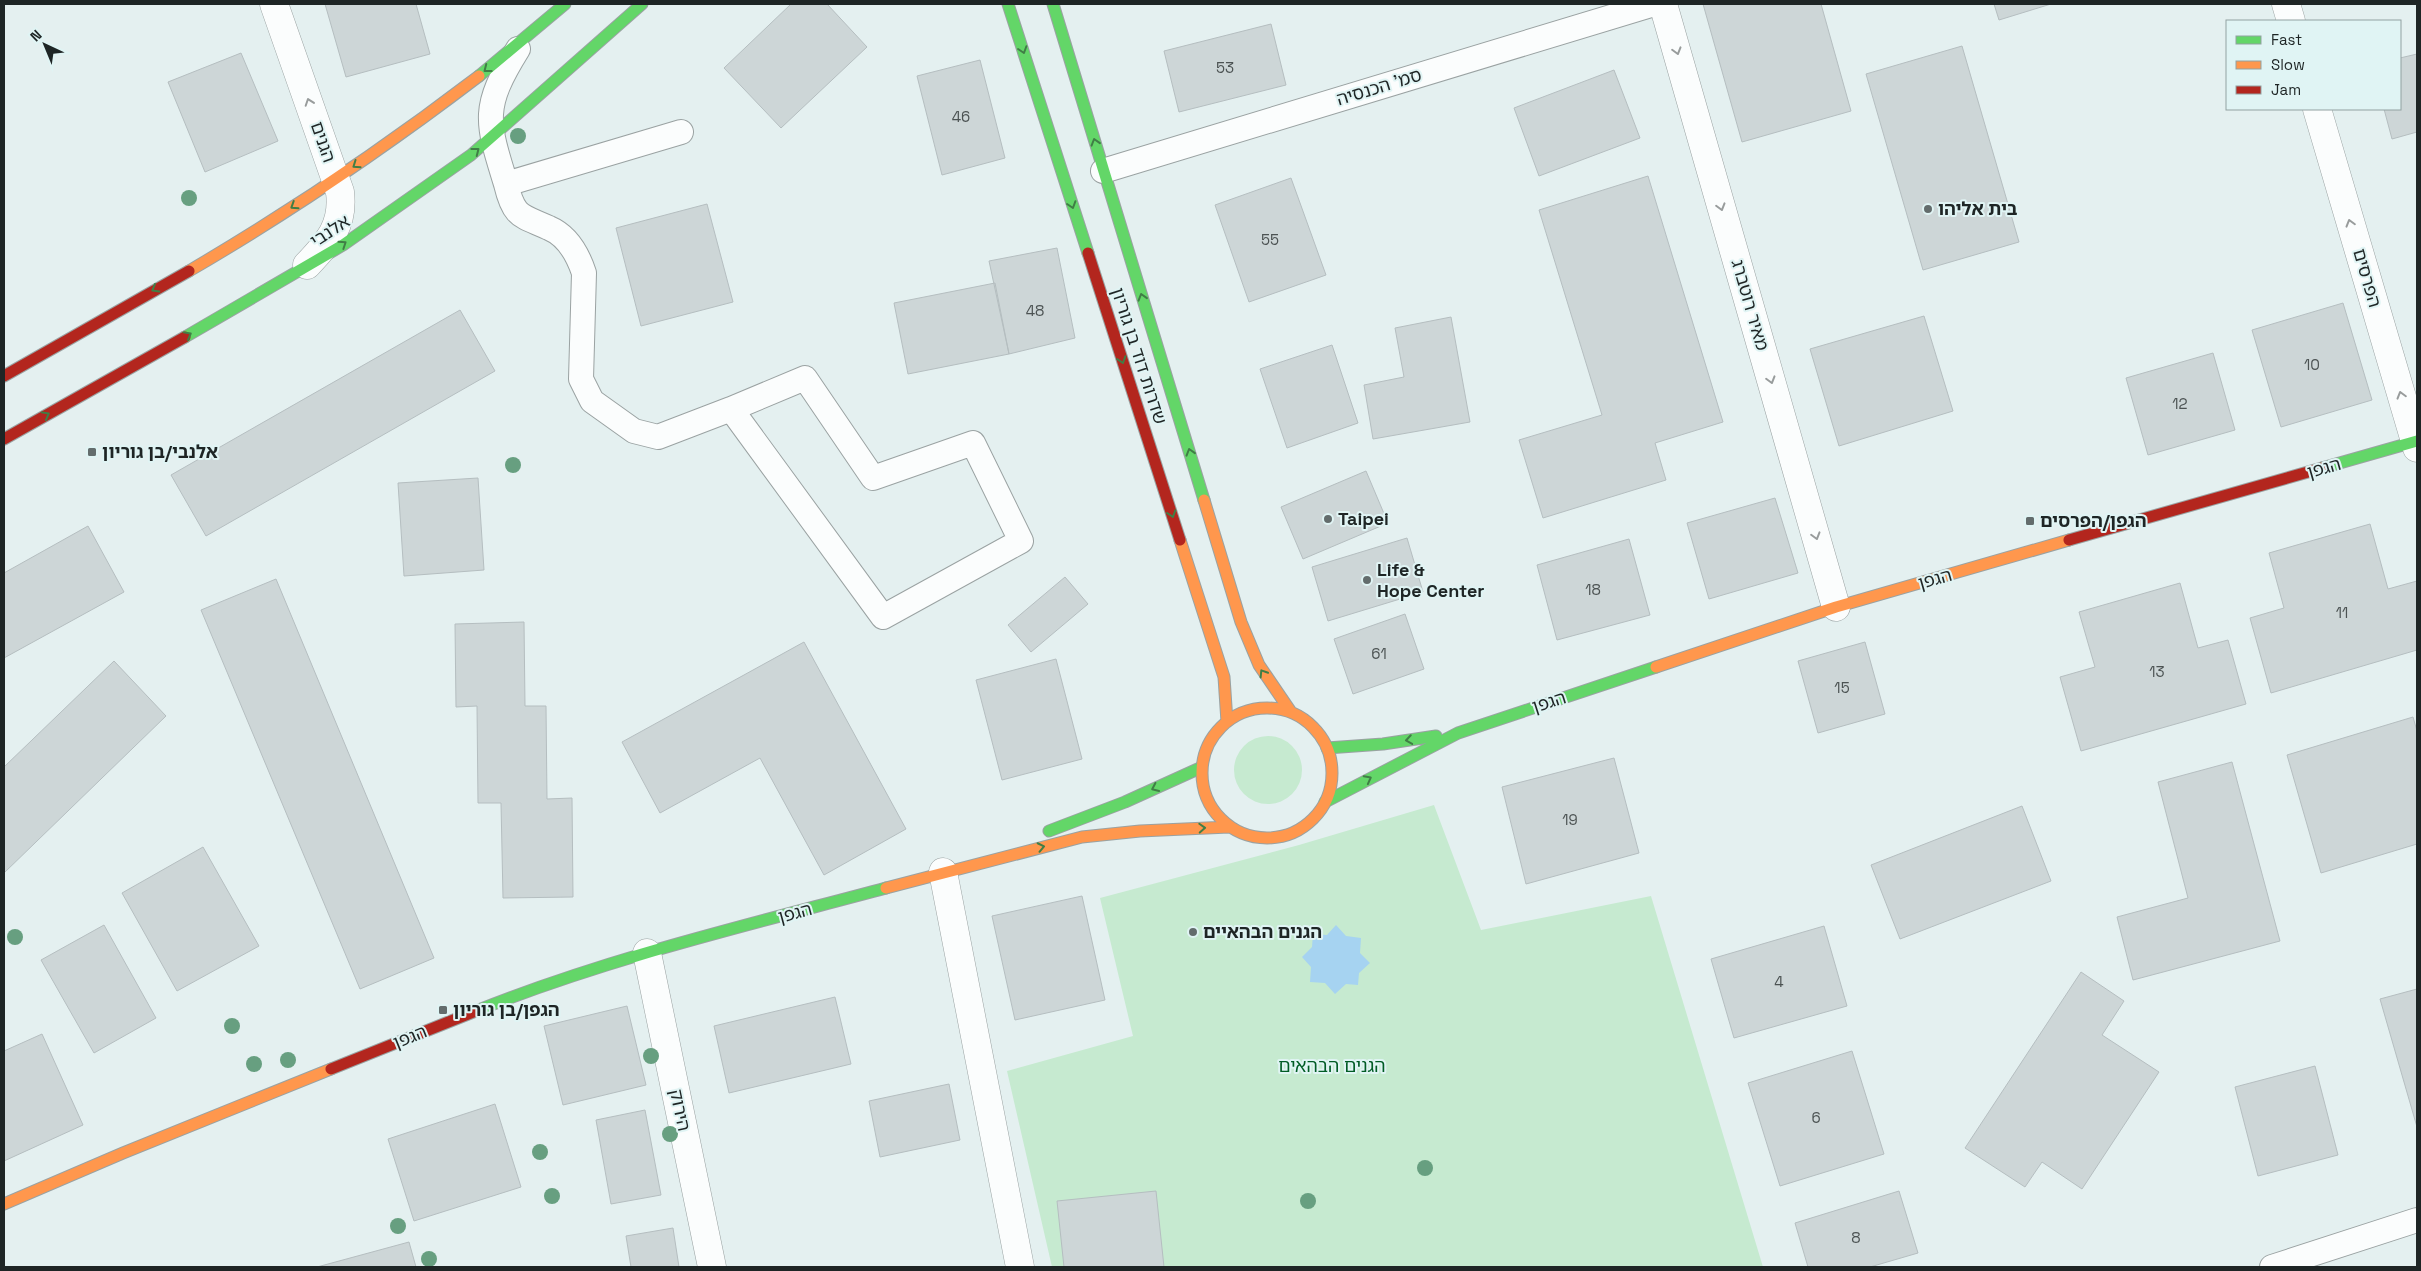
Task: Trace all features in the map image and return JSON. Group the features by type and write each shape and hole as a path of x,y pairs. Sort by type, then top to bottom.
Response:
{"street":[{"name":"הגנים","path":"274,4 335,180 342,207 340,219 324,248 300,272"},
{"path":"4,376 240,241 335,180 438,108 521,42 565,4"},
{"name":"אלנבי","path":"4,439 300,272 343,245 492,138 642,4"},
{"name":"שדרות דוד בן גוריון","path":"1008,4 1224,678 1227,722"},
{"name":"שדרות דוד בן גוריון","path":"1054,4 1103,171 1242,622 1259,665 1291,712"},
{"name":"מאיר רוטברג","path":"1663,4 1836,607"},
{"path":"2286,4 2291,20"},
{"name":"הפרסים","path":"2317,110 2417,444"},
{"name":"הגפן","path":"1327,748 1383,744 1458,732 1836,607 2417,444"},
{"path":"1256,709 1291,712 1323,739 1332,761 1332,781 1325,802 1312,820 1294,832 1272,838 1250,836 1229,827 1214,811 1203,792 1200,768 1214,735 1227,722 1241,714 1256,709"},
{"name":"הגפן","path":"1325,802 1458,732"},
{"name":"הגפן","path":"943,872 1125,802 1200,768"},
{"name":"הגפן","path":"4,1204 132,1149 486,1007 647,953 943,872 1082,838 1140,831 1229,827"},
{"path":"943,872 1020,1267"},
{"name":"הירוק","path":"647,953 712,1267"}],"lane":[{"name":"סמ' הכנסיה","path":"1103,171 1654,4"},
{"path":"521,42 496,87 490,106 492,138 510,200 519,214 533,223 550,228 570,244 579,257 584,273 581,379 592,400 634,430 658,437 805,378 873,478 973,442 1020,541 883,617 731,409"},
{"path":"506,184 680,132"},
{"path":"2272,1267 2417,1220"}],"green space":[{"path":"1261,736 1275,736 1287,741 1297,751 1302,763 1302,777 1297,789 1287,799 1275,804 1261,804 1249,799 1239,789 1234,777 1234,763 1239,751 1249,741"},
{"name":"הגנים הבהאים","path":"1434,805 1481,930 1651,896 1763,1267 1052,1267 1007,1071 1133,1036 1100,898 1299,845"}],"water":[{"path":"1336,925 1346,936 1361,938 1360,953 1370,963 1359,973 1358,985 1346,984 1335,994 1325,983 1310,982 1311,967 1302,957 1312,947 1313,934 1327,935"}],"building":[{"path":"325,4 416,4 430,54 346,77"},
{"path":"791,4 827,4 867,47 781,128 724,68"},
{"path":"1703,4 1821,4 1851,111 1742,142"},
{"path":"1994,4 2051,4 1999,20"},
{"path":"1271,24 1286,85 1179,112 1164,51"},
{"path":"1962,46 2019,242 1923,270 1866,74"},
{"path":"241,53 278,141 205,172 168,82"},
{"path":"2417,54 2417,132 2392,139 2384,110 2401,110 2401,58"},
{"path":"980,60 1005,158 942,175 917,76"},
{"path":"1614,70 1640,138 1539,176 1514,108"},
{"path":"1648,176 1723,422 1655,443 1666,480 1543,518 1519,440 1602,415 1539,210"},
{"path":"1291,178 1326,275 1249,302 1215,205"},
{"path":"707,204 733,302 641,326 616,228"},
{"path":"1057,248 1075,338 1009,354 989,261"},
{"path":"995,283 1009,354 908,374 894,303"},
{"path":"2343,303 2372,400 2281,427 2252,330"},
{"path":"460,310 495,371 206,536 171,475"},
{"path":"1924,316 1953,411 1839,446 1810,349"},
{"path":"1451,317 1470,422 1373,439 1364,385 1404,377 1395,328"},
{"path":"1332,345 1358,423 1287,448 1260,369"},
{"path":"2213,353 2235,430 2148,455 2126,378"},
{"path":"1366,471 1388,523 1303,559 1281,507"},
{"path":"478,478 484,570 404,576 398,483"},
{"path":"1775,498 1798,573 1709,599 1687,523"},
{"path":"2370,524 2388,589 2417,581 2417,650 2271,693 2250,618 2284,608 2269,553"},
{"path":"88,526 124,592 4,658 4,573"},
{"name":"Life & Hope Center","path":"1407,538 1423,592 1328,621 1312,567"},
{"path":"1629,539 1650,615 1557,640 1537,565"},
{"path":"1065,577 1088,604 1031,652 1008,625"},
{"path":"276,579 434,958 360,989 201,610"},
{"path":"2180,583 2198,648 2228,640 2246,704 2081,751 2060,677 2095,667 2079,612"},
{"path":"1405,614 1424,669 1353,694 1334,639"},
{"path":"524,622 525,706 546,706 547,799 572,798 573,897 503,898 501,803 478,803 477,706 456,707 455,624"},
{"path":"804,642 906,829 824,875 760,758 660,813 622,742"},
{"path":"1865,642 1885,714 1818,733 1798,661"},
{"path":"1056,659 1082,759 1002,780 976,680"},
{"path":"114,661 166,716 4,873 4,767"},
{"path":"2413,717 2417,731 2417,844 2321,873 2287,755"},
{"path":"1614,758 1639,853 1526,884 1502,787"},
{"path":"2232,762 2280,941 2133,980 2117,917 2188,898 2158,782"},
{"path":"2022,806 2051,881 1900,939 1871,865"},
{"path":"203,847 259,946 177,991 122,893"},
{"path":"1082,896 1105,1000 1015,1020 992,916"},
{"path":"104,925 156,1018 94,1053 41,960"},
{"path":"1824,926 1847,1006 1734,1038 1711,959"},
{"path":"2081,972 2124,1001 2102,1035 2159,1072 2082,1189 2042,1162 2025,1187 1965,1148"},
{"path":"2417,989 2417,1127 2380,999"},
{"path":"835,997 851,1064 729,1093 714,1026"},
{"path":"627,1006 646,1085 563,1105 544,1026"},
{"path":"42,1034 83,1125 4,1161 4,1051"},
{"path":"1852,1051 1884,1154 1780,1186 1748,1083"},
{"path":"2315,1066 2338,1155 2258,1176 2235,1087"},
{"path":"949,1084 960,1140 880,1157 869,1101"},
{"path":"495,1104 521,1187 414,1221 388,1139"},
{"path":"645,1110 661,1195 611,1204 596,1120"},
{"path":"1156,1191 1164,1267 1064,1267 1057,1201"},
{"path":"1899,1191 1918,1253 1870,1267 1808,1267 1795,1223"},
{"path":"673,1228 679,1267 631,1267 626,1236"},
{"path":"409,1242 416,1267 317,1267"}],"traffic: fast":[{"path":"479,76 565,4"},
{"path":"185,337 343,245 471,155 642,4"},
{"path":"1008,4 1088,253"},
{"path":"1053,4 1204,500"},
{"path":"2322,468 2417,441"},
{"path":"1325,802 1458,733 1656,667"},
{"path":"1327,748 1383,744 1436,736"},
{"path":"1049,831 1125,802 1200,768"},
{"path":"476,1011 526,992 627,959 730,929 886,888"}],"traffic: slow":[{"path":"189,271 264,226 337,178 479,76"},
{"path":"1204,500 1241,622 1259,665 1291,712"},
{"path":"1180,540 1224,677 1227,722"},
{"path":"1656,667 1836,607 2069,540"},
{"path":"1267,708 1292,713 1313,727 1327,748 1332,773 1327,798 1313,819 1292,833 1267,838 1242,833 1221,819 1207,798 1202,773 1207,748 1221,727 1242,713 1267,708"},
{"path":"886,888 1082,837 1140,831 1229,827"},
{"path":"4,1204 123,1153 331,1069"}],"traffic: jam":[{"path":"1088,253 1180,540"},
{"path":"4,376 189,271"},
{"path":"4,439 185,337"},
{"path":"2069,540 2322,468"},
{"path":"331,1069 476,1011"}],"place":[{"name":"בית אליהו","path":"1928,209"},
{"name":"אלנבי/בן גוריון","path":"92,452"},
{"name":"Taipei","path":"1328,519"},
{"name":"הגפן/הפרסים","path":"2030,521"},
{"name":"Life & Hope Center","path":"1367,580"},
{"name":"הגנים הבהאיים","path":"1193,932"},
{"name":"הגפן/בן גוריון","path":"443,1010"}]}
